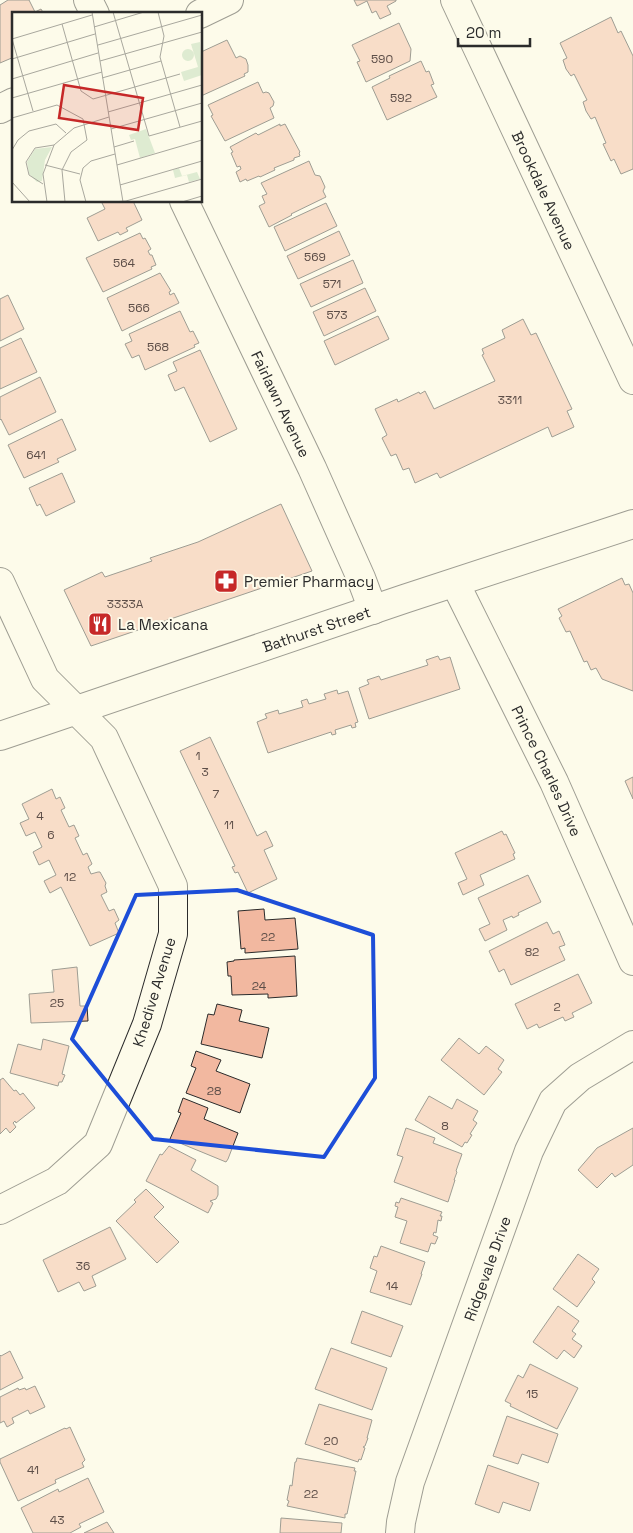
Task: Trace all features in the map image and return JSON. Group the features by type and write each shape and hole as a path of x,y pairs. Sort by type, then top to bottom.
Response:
{"street":[{"path":"88,0 94,12"},
{"path":"202,13 229,0"},
{"name":"Brookdale Avenue","path":"455,0 633,380"},
{"path":"0,109 12,103"},
{"name":"Fairlawn Avenue","path":"184,202 312,468 361,578 373,610"},
{"name":"Bathurst Street","path":"0,736 633,524"},
{"name":"Khedive Avenue","path":"0,582 45,679 104,738 172,886 173,934 147,1024 98,1144 57,1181 0,1210"},
{"name":"Prince Charles Drive","path":"455,583 554,782 633,961"},
{"name":"Ridgevale Drive","path":"400,1533 410,1482 529,1152 553,1101 580,1077 633,1045"}],"highlighted area":[{"path":"237,890 373,935 375,1078 324,1157 153,1139 72,1039 136,895"}],"building":[{"path":"8,0 29,0 35,12 12,12 12,58 0,63 0,5"},
{"path":"354,0 396,1 387,6 391,14 380,19 376,11 372,13 367,1 357,6"},
{"path":"611,17 618,33 621,31 633,56 633,169 621,174 614,159 611,161 603,144 606,143 595,117 591,119 586,111 583,102 587,100 574,74 571,76 566,69 563,60 567,58 560,43"},
{"path":"399,23 411,49 410,61 366,82 357,62 360,61 352,45"},
{"path":"227,40 236,58 240,56 246,59 248,72 244,74 245,76 202,96 202,52"},
{"path":"421,61 426,72 429,71 434,84 431,85 437,97 387,120 372,87 390,78 389,76"},
{"path":"258,82 263,93 269,93 274,102 270,108 274,118 225,141 211,116 213,115 208,105"},
{"path":"280,124 280,126 285,124 300,152 300,156 260,177 240,182 236,172 241,169 240,166 237,167 230,147 256,133 258,135"},
{"path":"309,161 315,175 320,176 325,187 323,191 326,197 269,227 259,206 265,203 262,196 267,194 261,183"},
{"path":"102,202 133,202 142,220 126,228 128,231 120,235 118,232 98,241 87,218 105,209"},
{"path":"326,203 337,226 285,251 274,227"},
{"path":"339,231 350,255 298,279 287,256"},
{"path":"140,233 151,249 148,251 156,265 151,267 152,269 103,292 86,258"},
{"path":"353,260 363,283 311,307 300,284"},
{"path":"160,273 171,291 169,292 170,295 174,293 179,303 122,331 107,298"},
{"path":"365,288 376,311 324,336 313,312"},
{"path":"8,295 24,329 0,341 0,299"},
{"path":"180,311 190,332 193,331 199,343 194,345 195,347 145,370 139,355 132,358 125,344 132,341 129,334"},
{"path":"378,316 389,339 335,365 324,341"},
{"path":"523,319 531,335 536,333 572,409 567,411 574,427 552,437 548,427 440,478 437,473 415,483 409,468 403,470 396,454 391,456 382,438 387,435 375,409 397,399 398,402 425,391 434,409 495,381 482,355 484,354 482,349 505,338 502,330"},
{"path":"21,338 37,372 0,389 0,348"},
{"path":"200,350 237,429 210,442 184,387 175,391 168,375 177,371 173,362"},
{"path":"40,377 56,412 9,435 0,420 0,397"},
{"path":"62,419 76,450 57,459 59,462 24,478 8,445"},
{"path":"62,473 75,502 46,516 40,504 37,506 29,488"},
{"path":"281,504 312,571 91,646 64,590 102,572 105,577 152,561 150,558 198,542"},
{"path":"622,578 625,585 629,584 633,593 633,691 602,679 596,668 591,670 587,661 584,662 570,631 566,632 559,618 562,616 558,609"},
{"path":"438,656 440,660 450,657 460,689 369,719 359,688 369,684 367,680 379,676 381,680 428,665 426,660"},
{"path":"337,690 338,694 348,691 358,722 355,723 356,727 352,728 351,725 335,730 336,734 332,735 331,732 268,753 257,722 267,718 265,714 278,710 279,714 303,707 301,701 307,699 309,704 326,699 324,694"},
{"path":"210,737 257,836 266,831 273,846 264,850 277,879 248,893 238,872 235,873 232,867 235,866 180,751"},
{"path":"633,777 633,799 625,781"},
{"path":"52,789 56,799 60,797 65,808 61,810 69,827 74,825 79,836 75,838 83,855 87,853 92,864 88,867 91,874 100,872 106,883 107,892 101,895 109,911 114,909 119,920 115,923 119,933 90,946 61,887 50,893 44,881 56,875 49,860 39,865 33,852 42,847 35,832 26,836 20,823 29,819 22,804"},
{"path":"502,831 504,835 506,834 515,853 513,854 515,859 480,875 484,885 463,895 458,883 467,879 455,853"},
{"path":"528,875 541,902 518,913 519,915 513,918 512,916 503,920 507,930 485,941 479,929 490,924 478,898"},
{"path":"264,909 265,920 295,918 298,949 245,953 245,948 241,949 238,911"},
{"path":"547,922 553,934 559,931 565,945 559,947 565,960 511,985 504,969 499,972 489,951"},
{"path":"295,956 297,996 268,998 268,994 232,995 231,976 228,976 227,962"},
{"path":"77,967 80,1006 87,1006 88,1021 31,1023 29,994 54,992 52,970"},
{"path":"578,974 592,1003 572,1013 574,1017 565,1021 563,1017 539,1028 537,1024 527,1029 515,1004"},
{"path":"217,1004 242,1010 239,1021 269,1028 262,1058 201,1044 208,1014 214,1015"},
{"path":"459,1038 479,1054 486,1046 504,1060 498,1069 502,1072 484,1095 441,1060"},
{"path":"43,1039 69,1046 62,1074 65,1075 58,1086 10,1073 18,1044 41,1050"},
{"path":"196,1051 221,1060 216,1071 250,1084 240,1113 186,1093 196,1068 191,1066"},
{"path":"3,1078 14,1091 16,1090 20,1095 23,1093 35,1108 16,1123 15,1121 13,1123 16,1127 10,1133 6,1128 0,1134 0,1080"},
{"path":"429,1096 452,1109 457,1099 478,1111 473,1120 477,1123 470,1134 472,1135 462,1147 415,1120"},
{"path":"183,1098 208,1108 204,1119 238,1133 226,1162 170,1139 181,1113 178,1112"},
{"path":"406,1128 435,1138 433,1143 462,1154 448,1202 394,1182 403,1157 397,1155"},
{"path":"633,1128 633,1165 615,1177 612,1173 597,1188 578,1170 597,1148"},
{"path":"169,1146 196,1160 191,1170 218,1186 218,1195 216,1199 210,1201 213,1203 208,1213 146,1181 160,1154 162,1155"},
{"path":"146,1189 164,1207 154,1217 179,1242 157,1263 116,1221 136,1202 134,1200"},
{"path":"401,1198 442,1212 440,1216 442,1216 441,1221 438,1220 436,1233 434,1232 433,1235 438,1237 435,1244 431,1243 428,1252 400,1243 407,1221 395,1217 398,1207 395,1206 396,1202 399,1203"},
{"path":"110,1227 126,1259 92,1276 96,1286 84,1291 79,1282 58,1292 43,1260"},
{"path":"381,1246 425,1262 411,1305 370,1292 377,1271 370,1268 374,1256 377,1257"},
{"path":"578,1254 599,1269 592,1279 595,1282 577,1307 553,1289"},
{"path":"558,1306 579,1321 572,1331 576,1334 572,1339 582,1346 574,1358 564,1350 557,1359 533,1342"},
{"path":"362,1311 403,1326 391,1357 351,1343"},
{"path":"331,1348 387,1368 372,1410 315,1389"},
{"path":"10,1351 23,1378 0,1390 0,1355"},
{"path":"530,1364 578,1388 557,1429 510,1406 511,1404 505,1401 518,1375 523,1378"},
{"path":"35,1386 45,1407 30,1414 28,1410 12,1418 14,1423 7,1427 4,1421 0,1423 0,1397 18,1388 19,1390 25,1388 26,1390"},
{"path":"319,1404 372,1420 368,1438 363,1447 365,1448 361,1460 359,1459 358,1462 305,1444"},
{"path":"507,1416 558,1434 548,1463 522,1454 518,1464 493,1456"},
{"path":"70,1427 85,1460 82,1463 84,1467 55,1480 56,1483 18,1501 0,1459"},
{"path":"297,1458 355,1468 354,1471 356,1471 345,1518 287,1506"},
{"path":"488,1465 539,1483 530,1511 503,1502 499,1513 475,1504"},
{"path":"88,1478 104,1512 79,1524 81,1527 70,1533 33,1533 21,1508 58,1489 59,1492"},
{"path":"281,1518 342,1523 341,1533 280,1533"},
{"path":"107,1522 114,1533 84,1533"}],"place":[{"name":"Premier Pharmacy","path":"226,581"},
{"name":"La Mexicana","path":"100,624"}]}
